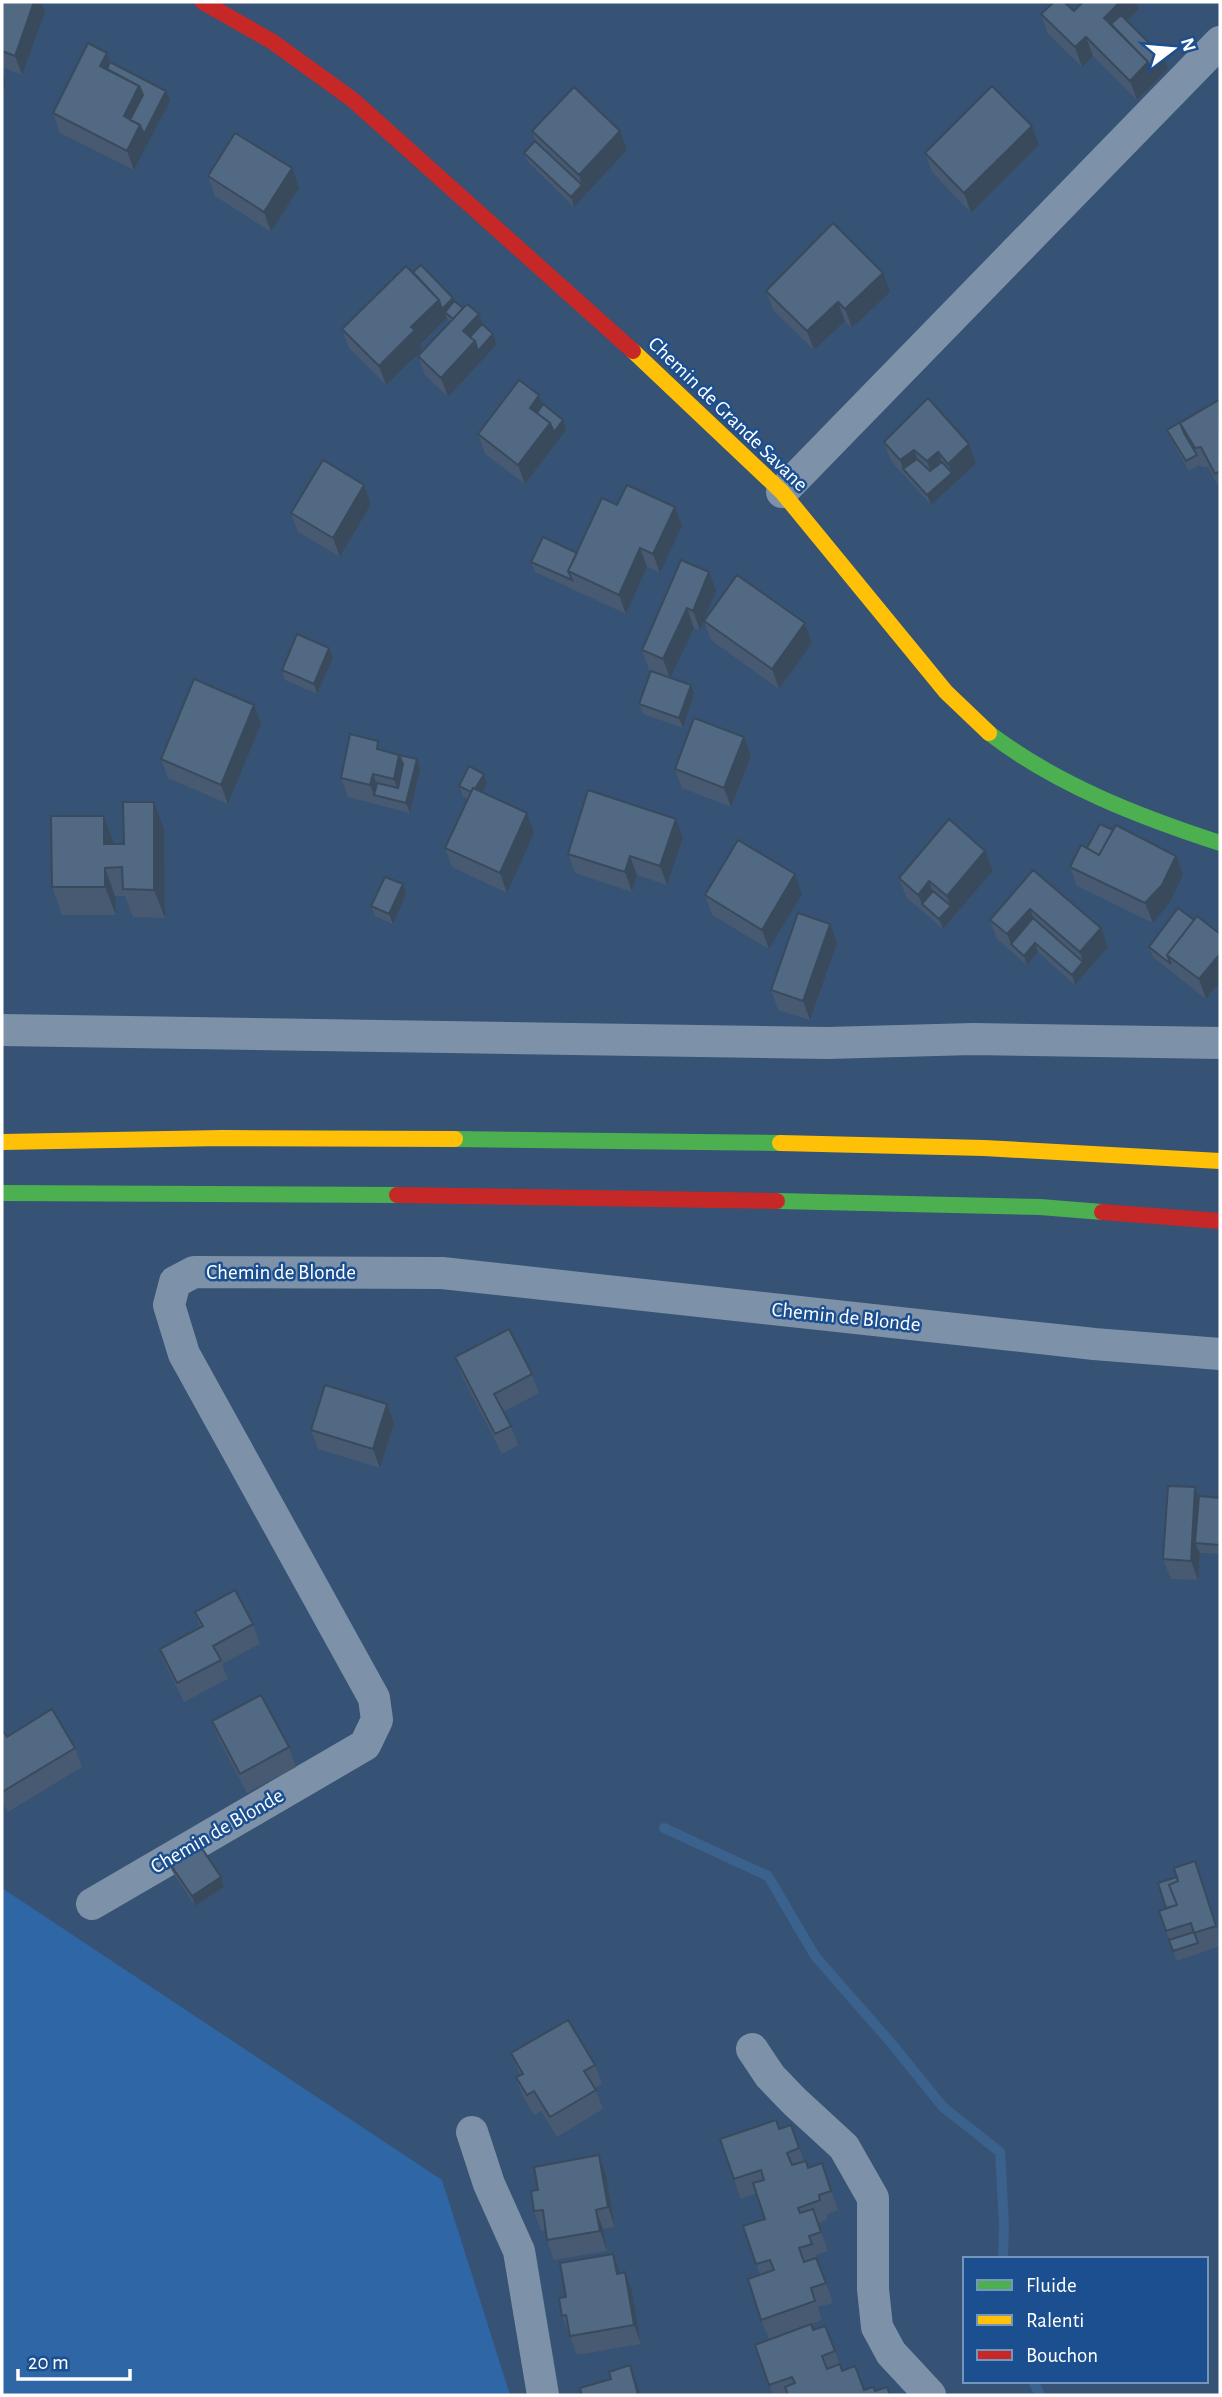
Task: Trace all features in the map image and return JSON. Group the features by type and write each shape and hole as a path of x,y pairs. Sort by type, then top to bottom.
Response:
{"main road":[{"name":"Chemin de Grande Savane","path":"202,2 274,42 353,100 632,350 782,492 946,692 991,735 1051,773 1155,822 1220,843"},
{"path":"2,1142 220,1137 733,1143 1112,1152 1220,1161"},
{"path":"2,1193 472,1195 1040,1207 1220,1221"}],"street":[{"path":"782,492 1220,42"},
{"path":"2,1030 827,1043 973,1039 1220,1043"},
{"name":"Chemin de Blonde","path":"92,1904 365,1745 377,1720 374,1698 184,1354 169,1305 175,1282 194,1272 442,1273 1080,1343 1220,1354"},
{"path":"752,2049 770,2076 844,2147 873,2198 873,2289 877,2327 891,2353 930,2395"},
{"path":"472,2132 489,2184 519,2251 543,2395"}],"shaded area":[{"path":"2,1888 442,2180 510,2395 2,2395"}],"building":[{"path":"2,2 34,2 15,56 2,51"},
{"path":"1054,2 1064,2 1074,11 1083,2 1120,2 1104,18 1148,62 1130,81 1086,37 1075,47 1041,14"},
{"path":"1121,15 1165,59 1152,72 1148,62 1111,24"},
{"path":"88,43 107,53 100,66 139,86 124,116 140,125 127,151 53,113"},
{"path":"110,62 166,91 144,134 140,125 130,120 143,95 139,86 107,69"},
{"path":"992,86 1032,126 964,193 925,153"},
{"path":"574,87 620,131 579,175 532,131"},
{"path":"235,133 292,168 264,212 208,176"},
{"path":"535,141 582,185 571,197 524,153"},
{"path":"833,223 883,273 845,309 838,302 807,331 766,291"},
{"path":"421,265 453,298 442,309 439,300 413,272"},
{"path":"406,266 439,300 411,327 415,330 379,366 342,329"},
{"path":"454,301 463,308 453,319 445,312"},
{"path":"467,304 479,314 463,331 475,341 441,378 418,356"},
{"path":"482,324 493,334 478,351 475,341 470,337"},
{"path":"519,380 539,395 530,408 550,423 518,465 478,434"},
{"path":"928,398 969,444 948,464 938,452 927,461 914,450 900,460 884,442"},
{"path":"1220,399 1220,402 1219,400 1180,423 1197,455 1186,461 1167,430"},
{"path":"1219,400 1220,471 1215,474 1201,447 1195,448 1180,423"},
{"path":"543,404 563,420 554,432 550,423 537,413"},
{"path":"917,459 930,471 942,462 952,473 927,495 903,469"},
{"path":"323,460 364,485 333,538 291,513"},
{"path":"627,485 675,507 653,554 640,548 619,595 568,571 602,498 617,505"},
{"path":"543,537 577,553 568,571 572,580 531,562"},
{"path":"681,560 709,572 693,611 687,608 663,659 642,650"},
{"path":"737,575 805,623 772,669 704,621"},
{"path":"297,634 329,648 314,684 282,670"},
{"path":"651,671 691,685 679,718 639,704"},
{"path":"194,679 254,705 221,785 161,759"},
{"path":"694,718 744,737 724,788 675,769"},
{"path":"350,734 378,741 377,749 399,755 394,779 373,774 370,785 341,778"},
{"path":"399,755 417,759 406,803 374,795 377,783 398,788 403,764"},
{"path":"469,766 484,774 471,792 459,786"},
{"path":"473,788 527,813 500,873 445,848"},
{"path":"588,790 676,819 660,866 630,856 625,872 568,854"},
{"path":"123,802 154,802 154,890 123,889 122,867 105,868 105,887 52,887 51,816 104,816 104,844 124,844"},
{"path":"949,819 985,851 947,896 929,881 918,895 899,878"},
{"path":"1100,824 1113,830 1099,855 1087,848"},
{"path":"1116,825 1176,856 1162,885 1145,903 1070,867 1081,845 1099,855"},
{"path":"738,840 795,874 762,930 705,895"},
{"path":"1033,870 1101,928 1080,952 1030,909 1007,934 990,920"},
{"path":"385,877 403,884 389,914 371,906"},
{"path":"933,891 951,906 939,919 922,904"},
{"path":"1178,908 1194,920 1167,955 1171,964 1149,947"},
{"path":"798,913 830,924 803,1001 771,990"},
{"path":"1197,916 1220,934 1220,954 1199,979 1167,955"},
{"path":"1033,918 1083,962 1072,975 1035,943 1024,956 1011,944"},
{"path":"509,1329 532,1374 494,1394 511,1426 495,1434 455,1357"},
{"path":"325,1385 387,1404 373,1449 311,1430"},
{"path":"1168,1486 1195,1487 1191,1561 1163,1559"},
{"path":"1199,1496 1220,1498 1220,1545 1195,1543"},
{"path":"235,1590 253,1624 213,1646 221,1660 177,1683 160,1649 203,1626 195,1612"},
{"path":"261,1695 289,1747 240,1774 212,1721"},
{"path":"52,1709 75,1748 2,1792 2,1730 7,1737"},
{"path":"197,1841 221,1877 192,1896 168,1861"},
{"path":"1195,1861 1216,1926 1194,1933 1191,1923 1166,1931 1159,1911 1177,1905 1169,1885 1178,1881 1174,1868"},
{"path":"1177,1877 1178,1881 1169,1885 1177,1905 1166,1908 1158,1883"},
{"path":"1194,1932 1198,1943 1173,1951 1169,1940"},
{"path":"568,2020 595,2065 584,2071 596,2090 550,2117 534,2091 527,2095 516,2077 523,2074 511,2053"},
{"path":"776,2120 779,2129 791,2125 799,2148 787,2153 792,2165 806,2161 808,2168 822,2163 831,2191 819,2195 820,2200 798,2208 800,2213 813,2209 821,2232 809,2236 812,2244 799,2248 804,2262 816,2258 826,2283 811,2288 815,2301 761,2320 748,2279 774,2270 770,2260 756,2264 743,2226 765,2219 753,2183 764,2180 761,2170 734,2179 720,2139"},
{"path":"599,2155 608,2207 596,2210 600,2231 547,2240 543,2210 534,2211 531,2191 538,2190 534,2167"},
{"path":"613,2254 617,2274 625,2272 634,2325 570,2336 566,2315 562,2316 559,2298 566,2297 560,2263"},
{"path":"811,2324 813,2330 825,2326 835,2351 822,2356 827,2369 840,2364 842,2371 855,2366 864,2390 873,2387 875,2391 887,2387 890,2395 788,2395 785,2387 795,2383 792,2377 769,2385 755,2345"},
{"path":"630,2365 638,2395 582,2395 580,2388 611,2379 609,2372"}],"waterway":[{"path":"664,1828 768,1876 815,1956 943,2107 1000,2152 1003,2257"},
{"path":"1034,2383 1040,2395"}],"traffic: fast":[{"path":"989,733 1015,752 1100,798 1220,843"},
{"path":"455,1139 780,1143"},
{"path":"2,1193 397,1195"},
{"path":"777,1201 1040,1207 1102,1212"}],"traffic: slow":[{"path":"633,351 782,492 946,692 989,733"},
{"path":"2,1142 222,1138 455,1139"},
{"path":"780,1143 984,1148 1220,1161"}],"traffic: jam":[{"path":"203,2 273,42 353,100 633,351"},
{"path":"397,1195 777,1201"},
{"path":"1102,1212 1220,1221"}]}
